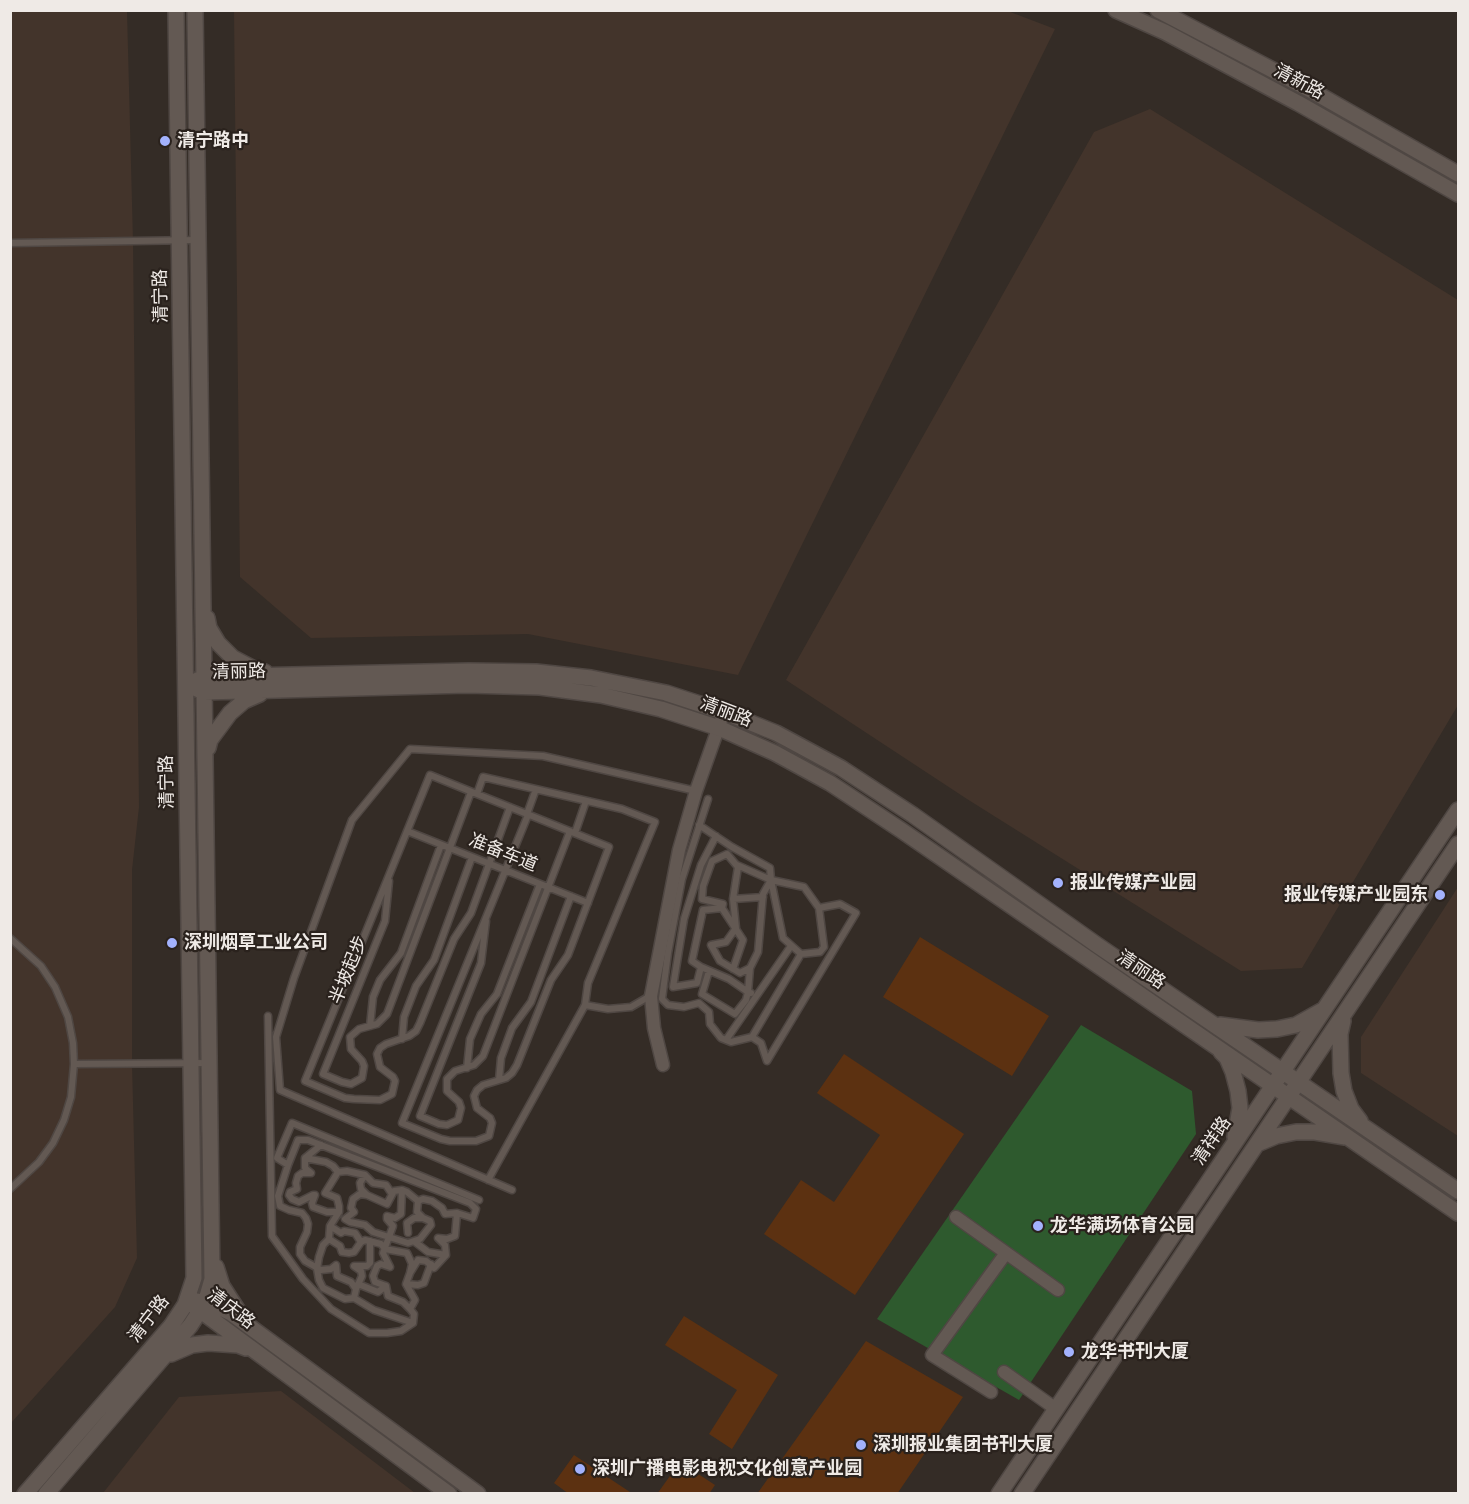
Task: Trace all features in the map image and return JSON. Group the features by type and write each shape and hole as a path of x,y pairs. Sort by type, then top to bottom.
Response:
{"street":[{"name":"清宁路","path":"25,1494 171,1326 187,1299 194,1278 176,10"},
{"name":"清宁路","path":"46,1494 190,1326 203,1307 212,1279 195,10"},
{"name":"清新路","path":"1116,10 1165,32 1298,103 1458,194"},
{"name":"清新路","path":"1158,10 1307,88 1458,174"},
{"path":"203,604 209,628 218,643 233,658 277,683 244,701 230,713 210,740 205,760"},
{"name":"清丽路","path":"277,683 469,671 536,672 591,678 666,693 724,712 776,733 842,768 913,814 1458,1191"},
{"name":"清丽路","path":"186,685 277,683 540,687 601,695 660,709 719,728 775,753 839,789 911,836 1458,1213"},
{"path":"663,1065 654,1028 651,996 679,850 696,791 724,712"},
{"name":"清祥路","path":"999,1494 1458,810"},
{"path":"1022,1494 1458,844"},
{"path":"1214,1024 1247,1029 1277,1029 1304,1021 1326,1008"},
{"path":"1345,1013 1340,1034 1341,1073 1344,1091 1351,1109 1363,1126"},
{"path":"1213,1043 1227,1058 1238,1091 1239,1125 1233,1145"},
{"path":"1257,1144 1276,1136 1315,1132 1332,1133 1354,1140"},
{"path":"956,1217 1058,1290"},
{"path":"211,1249 222,1286 239,1313 255,1330"},
{"path":"991,1392 932,1355 1006,1253"},
{"name":"清庆路","path":"187,1299 203,1307 256,1352 449,1494"},
{"name":"清庆路","path":"203,1307 231,1313 478,1494"},
{"path":"163,1358 178,1349 208,1343 238,1345 256,1352"},
{"path":"1004,1371 1056,1409"}],"lane":[{"path":"10,243 198,240"},
{"path":"512,1190 280,1090 276,1037 294,978 352,820 410,749 543,756 696,791"},
{"name":"半坡起步","path":"402,1039 380,1048 378,1054 381,1066 395,1081 392,1094 380,1100 345,1098 305,1081 430,775 474,793"},
{"path":"370,1026 383,1020 387,1014 450,848 483,777 622,809 655,822 588,983 585,1005 488,1180"},
{"path":"474,793 528,814 609,847 568,955 551,980 517,1065 512,1073 483,1085 474,1096 477,1108 490,1118 492,1123 489,1136 484,1140 476,1141 441,1140 402,1123 528,814 536,789"},
{"path":"699,1003 684,1006 668,1005 662,999 682,879 708,799"},
{"path":"486,916 481,963 420,1116 439,1124 447,1125 458,1120 461,1108 459,1102 447,1091 446,1085 450,1074 480,1061 483,1056 548,887 586,801"},
{"path":"402,1039 416,1031 420,1023 454,939 471,913 510,807"},
{"path":"699,825 770,868 771,880 783,938 801,954 820,952 824,947 819,908 804,887 771,880 736,864 727,854 712,861 703,886 702,899 723,904 722,908 743,940 734,969"},
{"name":"准备车道","path":"407,831 588,903"},
{"path":"701,967 697,983 673,987 684,919 701,865 716,836"},
{"path":"370,1026 373,997 380,980 401,952 441,845"},
{"path":"402,1039 404,1017 416,986 434,960 472,857"},
{"path":"736,864 738,867 733,899 736,928 726,942 711,945 720,961 740,973 750,969"},
{"name":"半坡起步","path":"370,1026 354,1032 349,1043 364,1066 362,1078 351,1084 342,1083 323,1074 385,921 389,874"},
{"path":"702,994 735,1014 747,1000 750,969 758,952 763,897 771,880"},
{"path":"467,1068 470,1039 477,1022 497,994 540,884"},
{"path":"499,1080 501,1058 512,1028 531,1002 571,896"},
{"path":"733,899 763,897"},
{"path":"752,1036 761,1043 766,1061 856,913 840,904 819,908"},
{"path":"722,908 703,910 692,961 757,996"},
{"path":"10,938 41,966 55,987 68,1017 74,1064 71,1096 64,1120 53,1143 39,1162 10,1189"},
{"path":"726,1040 791,945"},
{"path":"699,1003 709,1012 710,1024 721,1038 731,1042 752,1036 801,954"},
{"path":"699,1003 709,971"},
{"path":"585,1005 608,1009 632,1007 651,996"},
{"path":"268,1016 272,1236 303,1279 331,1309 369,1333 387,1334 401,1331 413,1323 414,1314 403,1302 388,1296 386,1286"},
{"path":"74,1064 209,1063"},
{"path":"288,1165 278,1158 292,1123 479,1200"},
{"path":"386,1286 378,1292 357,1287 337,1276 336,1264 326,1271 317,1269 304,1261 300,1254 300,1247 307,1232 306,1218 302,1213 280,1206 278,1196 298,1140 308,1140 471,1203 476,1209 473,1218 445,1214 442,1208 432,1201 423,1199 418,1201"},
{"path":"304,1158 321,1145"},
{"path":"304,1158 326,1162 338,1172"},
{"path":"304,1158 305,1168 311,1173 302,1173 297,1176 297,1189 288,1195 299,1202 315,1195 313,1207 327,1212 339,1212"},
{"path":"338,1172 347,1171 365,1175 374,1183 386,1185 391,1189 392,1194"},
{"path":"338,1172 325,1193 337,1198 339,1212 330,1226 329,1239 323,1245 317,1269 319,1281 323,1288 345,1299 354,1298 374,1310 413,1323"},
{"path":"365,1175 360,1183 361,1190 367,1195 387,1204 394,1191 402,1190 418,1201"},
{"path":"386,1286 375,1282 373,1276 377,1266 381,1264 390,1267 384,1258 393,1226 387,1216 395,1218 400,1214 402,1190"},
{"path":"367,1195 360,1194 353,1199 351,1208 354,1212 345,1219 408,1244 420,1239 431,1225 430,1221 417,1212 418,1201"},
{"path":"410,1273 418,1260 426,1261 434,1268 446,1255 446,1245 438,1238 447,1239 455,1236 457,1214"},
{"path":"408,1233 407,1223 414,1218 423,1218"},
{"path":"330,1226 341,1233 344,1230 356,1233 361,1242"},
{"path":"329,1239 340,1246 342,1252 354,1252 361,1242 370,1241 381,1244 385,1249 407,1253 412,1264 406,1284 415,1300 410,1309"},
{"path":"354,1298 361,1282 361,1271 354,1266 367,1266 370,1263 370,1241"},
{"path":"415,1242 428,1252 446,1255"},
{"path":"406,1284 424,1283 431,1264"}],"shaded area":[{"path":"1005,10 1055,29 738,675 528,634 311,638 240,577 234,11"},
{"path":"11,11 127,11 133,241 139,807 132,870 132,1064 137,1258 115,1307 11,1423"},
{"path":"1150,109 1458,300 1458,705 1302,968 1241,971 967,799 786,680 1094,132"},
{"path":"1458,887 1458,1136 1361,1073 1361,1037"},
{"path":"281,1391 415,1493 103,1493 179,1397"}],"green space":[{"name":"龙华满场体育公园","path":"1081,1025 1192,1091 1196,1134 1019,1400 877,1319"}],"building":[{"path":"920,937 1049,1016 1012,1076 883,997"},
{"path":"844,1054 964,1134 855,1295 764,1234 801,1180 834,1202 880,1135 817,1093"},
{"path":"684,1316 778,1375 732,1449 709,1434 737,1390 665,1345"},
{"name":"深圳报业集团书刊大厦","path":"866,1341 963,1397 897,1494 757,1494"},
{"name":"深圳广播电影电视文化创意产业园","path":"574,1455 633,1494 569,1494 554,1483"},
{"name":"深圳广播电影电视文化创意产业园","path":"680,1462 715,1485 709,1494 657,1494"}],"place":[{"name":"清宁路中","path":"165,141"},
{"name":"报业传媒产业园","path":"1058,883"},
{"name":"报业传媒产业园东","path":"1440,895"},
{"name":"深圳烟草工业公司","path":"172,943"},
{"name":"龙华满场体育公园","path":"1038,1226"},
{"name":"龙华书刊大厦","path":"1069,1352"},
{"name":"深圳报业集团书刊大厦","path":"861,1445"},
{"name":"深圳广播电影电视文化创意产业园","path":"580,1469"}]}
